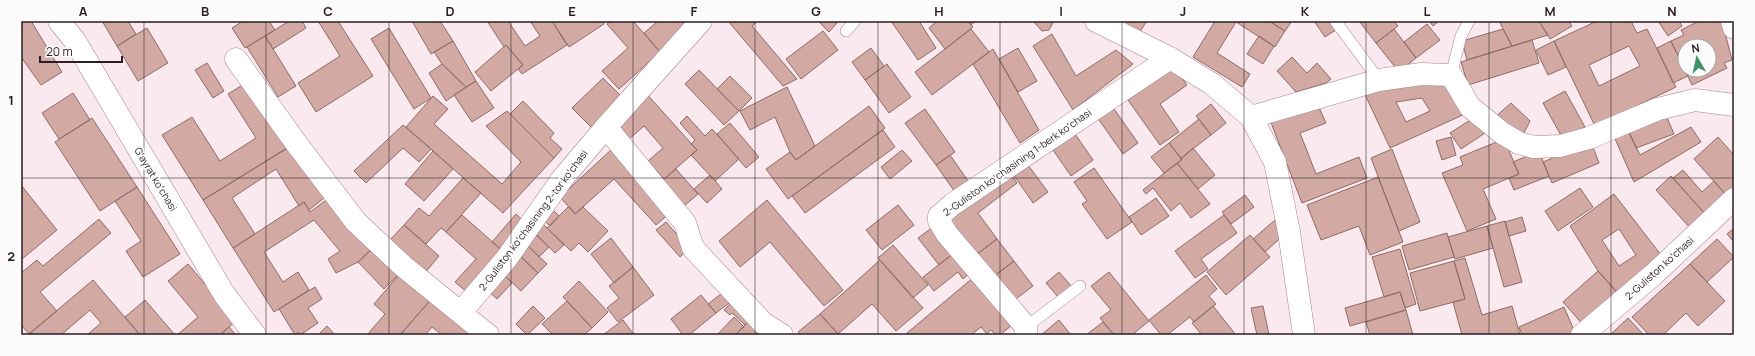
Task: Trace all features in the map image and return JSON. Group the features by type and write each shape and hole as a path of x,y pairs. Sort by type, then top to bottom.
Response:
{"street":[{"name":"Gʻayrat koʻchasi","path":"59,21 75,41 224,294 255,335"},
{"name":"2-Guliston koʻchasining 2-tor koʻchasi","path":"460,312 507,258 562,179 606,127 701,21"},
{"path":"1096,21 1170,58 1212,84 1251,117 1275,162 1289,232 1304,335"},
{"path":"1732,21 1734,28"},
{"name":"2-Guliston koʻchasining 1-berk koʻchasi","path":"1026,331 947,234 939,221 939,216 953,204 1170,58"},
{"path":"236,59 296,143 356,222 403,266 488,335"},
{"path":"1251,117 1379,80 1421,74 1451,74 1470,108 1502,133 1519,143 1534,147 1560,146 1589,138 1658,109 1695,100 1734,106"},
{"path":"606,127 685,223 693,248 763,323 782,335"},
{"name":"2-Guliston koʻchasi","path":"1582,335 1653,275 1734,199"}],"lane":[{"path":"846,30 856,21"},
{"path":"1451,74 1461,36 1470,21"},
{"path":"1336,22 1379,80"},
{"name":"2-Guliston koʻchasining 1-berk koʻchasi","path":"1026,331 1080,286"}],"building":[{"path":"21,21 31,21 62,72 41,85 21,57"},
{"path":"102,21 128,21 136,34 117,46"},
{"path":"243,21 269,21 275,30 245,48 232,28"},
{"path":"289,21 302,21 306,28 273,49 265,36"},
{"path":"318,21 338,21 373,76 316,112 298,83 340,56"},
{"path":"412,21 440,21 453,41 431,54"},
{"path":"487,21 508,21 525,46 540,36 530,21 552,21 567,45 522,74 518,69 523,65 506,45 504,47"},
{"path":"552,21 602,21 604,24 569,47"},
{"path":"611,21 633,21 660,52 619,89 602,71 628,48 607,24"},
{"path":"658,21 693,21 660,52 644,33"},
{"path":"728,21 758,21 752,26 797,79 783,86"},
{"path":"818,21 835,21 837,23 829,32"},
{"path":"891,21 919,21 936,48 918,60"},
{"path":"937,21 968,21 973,27 945,49 929,28"},
{"path":"968,21 976,21 971,25"},
{"path":"1033,21 1054,21 1049,30 1042,31"},
{"path":"1129,21 1147,21 1137,36 1125,29"},
{"path":"1215,21 1269,21 1285,31 1275,47 1236,22 1217,53 1250,74 1242,87 1193,57"},
{"path":"1269,21 1292,21 1285,31"},
{"path":"1314,21 1334,21 1339,28 1325,37"},
{"path":"1359,21 1394,21 1398,26 1376,43"},
{"path":"1429,21 1439,21 1433,26"},
{"path":"1499,21 1539,21 1548,35 1512,46"},
{"path":"1539,21 1569,21 1572,26 1550,39"},
{"path":"1597,21 1631,21 1637,33 1647,29 1676,87 1595,126 1554,41","holes":["1629,46 1640,66 1599,86 1589,65"]},
{"path":"1658,21 1679,21 1682,26 1668,36"},
{"path":"1699,21 1722,21 1732,60 1724,63 1727,68 1717,73 1717,38 1678,38 1684,35 1681,30"},
{"path":"1427,24 1440,40 1416,58 1404,42"},
{"path":"147,28 168,63 138,81 117,46"},
{"path":"389,28 431,98 414,109 371,39"},
{"path":"971,29 989,52 932,95 915,72"},
{"path":"1394,29 1416,58 1399,72 1376,43"},
{"path":"1503,29 1512,46 1467,60 1462,41"},
{"path":"823,31 838,50 801,79 786,59"},
{"path":"1052,34 1076,76 1116,50 1133,64 1073,110 1033,46"},
{"path":"265,36 296,86 278,97 247,47"},
{"path":"1259,36 1274,46 1263,64 1247,54"},
{"path":"1677,38 1677,54 1671,41"},
{"path":"1532,40 1539,63 1468,85 1461,62"},
{"path":"453,41 476,81 466,87 442,64 434,52"},
{"path":"1554,41 1566,67 1548,75 1536,50"},
{"path":"1671,41 1677,53 1677,78 1684,78 1673,83 1657,48"},
{"path":"506,45 523,65 491,91 475,72"},
{"path":"871,48 884,66 865,80 852,62"},
{"path":"1018,48 1037,81 1018,92 999,59"},
{"path":"993,49 1039,130 1020,143 973,64"},
{"path":"1292,57 1307,73 1317,63 1331,79 1326,83 1296,92 1277,71"},
{"path":"207,63 224,91 213,98 195,70"},
{"path":"442,64 466,87 446,101 429,73"},
{"path":"887,64 911,97 889,113 865,80"},
{"path":"1174,67 1187,85 1160,104 1179,132 1160,145 1128,100"},
{"path":"699,70 739,111 724,125 685,84"},
{"path":"730,76 752,98 739,111 717,89"},
{"path":"603,78 622,97 592,128 572,108"},
{"path":"1449,78 1465,114 1390,148 1362,88","holes":["1422,98 1430,111 1406,122 1396,102"]},
{"path":"1689,78 1706,78 1692,85"},
{"path":"249,81 290,146 203,200 162,135 192,117 220,161 256,138 228,94"},
{"path":"476,81 494,108 472,122 454,95"},
{"path":"787,87 815,146 796,160 790,152 775,117 750,130 740,111"},
{"path":"1565,91 1585,127 1563,139 1543,103"},
{"path":"645,92 697,150 664,179 648,161 663,148 644,126 628,140 612,122"},
{"path":"73,93 90,120 59,139 42,113"},
{"path":"433,96 448,109 434,124 502,184 521,162 486,126 507,111 554,158 503,213 406,127"},
{"path":"523,101 554,133 550,138 562,149 554,158 510,114"},
{"path":"1317,103 1326,123 1300,133 1316,174 1359,157 1367,178 1302,203 1270,120"},
{"path":"1511,103 1530,121 1523,135 1492,120"},
{"path":"1211,104 1226,123 1211,135 1196,116"},
{"path":"869,106 885,128 788,199 766,169 790,152 796,160"},
{"path":"1112,106 1138,143 1123,154 1097,117"},
{"path":"925,109 955,152 936,165 905,123"},
{"path":"1665,113 1674,134 1636,148 1627,128"},
{"path":"687,116 705,136 712,129 739,159 715,181 691,155 697,150 691,144 695,140 680,123"},
{"path":"1475,117 1485,133 1461,149 1450,133"},
{"path":"92,118 137,187 100,211 55,142"},
{"path":"1199,119 1211,135 1181,158 1169,143"},
{"path":"730,123 759,157 746,168 717,134"},
{"path":"403,125 431,149 419,162 403,148 366,183 354,171"},
{"path":"1691,127 1701,142 1634,182 1613,134 1627,128 1640,155"},
{"path":"883,130 895,147 805,213 792,196"},
{"path":"1073,131 1093,160 1071,176 1051,147"},
{"path":"1451,137 1456,155 1442,160 1436,141"},
{"path":"1718,137 1734,155 1734,191 1728,197 1694,159"},
{"path":"1504,139 1519,174 1483,189 1496,219 1467,231 1442,173 1463,165 1460,157"},
{"path":"1591,142 1599,163 1552,183 1543,162"},
{"path":"1169,143 1182,160 1164,173 1151,157"},
{"path":"288,148 324,198 309,210 304,202 299,206 276,169 232,198 255,234 233,248 203,200"},
{"path":"1193,148 1215,175 1198,189 1177,163"},
{"path":"612,149 670,213 656,225 614,179 575,214 560,197"},
{"path":"1392,149 1420,222 1399,231 1371,158"},
{"path":"902,150 912,161 890,179 881,167"},
{"path":"433,151 453,169 424,201 405,184"},
{"path":"1539,151 1549,176 1514,190 1509,178 1519,174 1513,162"},
{"path":"950,155 971,185 957,195 936,165"},
{"path":"1025,161 1048,192 1033,203 1011,171"},
{"path":"1177,163 1210,204 1191,218 1180,203 1171,211 1153,188 1146,194 1143,190"},
{"path":"1094,168 1132,222 1107,239 1082,204 1087,201 1074,182"},
{"path":"676,169 698,194 684,206 662,181"},
{"path":"1683,170 1702,192 1714,181 1728,197 1706,215 1673,178"},
{"path":"1009,171 1017,183 978,213 997,239 972,258 944,220"},
{"path":"710,175 722,189 707,203 694,189"},
{"path":"1671,176 1706,215 1691,229 1656,190"},
{"path":"1378,177 1403,242 1370,255 1359,226 1321,240 1307,205"},
{"path":"463,178 481,193 446,232 441,228 426,244 404,225 419,208 429,216"},
{"path":"21,185 57,230 21,260"},
{"path":"137,187 180,254 143,277 126,251 141,241 115,201"},
{"path":"1580,188 1593,207 1558,231 1545,211"},
{"path":"1614,194 1661,255 1618,293 1598,271 1570,226","holes":["1619,229 1636,255 1619,266 1602,240"]},
{"path":"1245,195 1254,207 1231,224 1222,212"},
{"path":"329,198 374,247 358,262 336,273 328,259 340,251 314,220 264,252 283,282 298,272 309,290 274,312 233,248 304,202 310,212"},
{"path":"1156,198 1169,216 1141,235 1129,217"},
{"path":"767,200 843,290 824,306 770,242 740,267 719,241"},
{"path":"898,205 914,225 882,250 866,230"},
{"path":"569,206 575,214 583,207 608,231 588,252 579,243 571,251 547,228"},
{"path":"550,207 559,216 550,226 540,217"},
{"path":"516,214 528,225 504,252 492,242"},
{"path":"462,215 504,252 468,293 455,282 476,259 446,232"},
{"path":"1224,215 1237,233 1201,259 1208,269 1195,278 1175,251"},
{"path":"1522,217 1526,231 1509,236 1505,222"},
{"path":"99,219 111,233 40,292 57,311 29,334 21,325 21,273 37,260 43,266"},
{"path":"1275,220 1286,233 1265,252 1253,239"},
{"path":"1505,221 1522,282 1504,287 1487,226"},
{"path":"541,222 564,245 555,253 532,231"},
{"path":"666,222 689,248 680,257 656,230"},
{"path":"937,224 955,252 939,265 918,238"},
{"path":"404,225 439,256 424,274 388,242"},
{"path":"1487,226 1493,248 1455,259 1448,237"},
{"path":"1734,228 1734,242 1727,234"},
{"path":"1447,233 1454,257 1409,270 1402,246"},
{"path":"537,235 549,247 539,257 527,245"},
{"path":"1250,235 1270,257 1226,295 1207,272"},
{"path":"611,238 633,267 614,283 591,254"},
{"path":"997,239 1014,261 989,280 972,258"},
{"path":"1717,239 1734,257 1707,282 1690,264"},
{"path":"526,244 547,264 538,273 517,253"},
{"path":"893,245 928,285 913,298 878,258"},
{"path":"374,247 400,273 384,289 358,262"},
{"path":"1400,249 1416,304 1405,308 1400,292 1384,297 1372,257"},
{"path":"955,252 971,272 963,279 958,272 934,291 923,277"},
{"path":"517,253 538,273 521,291 500,271"},
{"path":"1465,258 1482,315 1512,306 1520,335 1462,335 1453,302 1465,299 1454,261"},
{"path":"880,260 923,308 896,331 872,304 838,334 820,314"},
{"path":"1014,261 1033,286 1008,305 989,280"},
{"path":"1454,261 1465,299 1420,311 1410,273"},
{"path":"188,264 236,321 220,335 177,335 198,317 168,281"},
{"path":"1690,264 1725,301 1698,326 1686,313 1663,335 1649,335 1632,317"},
{"path":"633,267 654,295 618,322 607,308 619,298 609,286"},
{"path":"404,269 434,296 400,335 367,335 385,314 374,304"},
{"path":"500,271 512,283 497,299 484,287"},
{"path":"1598,271 1620,296 1585,327 1563,302"},
{"path":"1059,272 1072,287 1059,298 1046,283"},
{"path":"1109,272 1149,321 1132,335 1114,335 1100,318 1111,310 1091,286"},
{"path":"1206,275 1217,289 1209,296 1216,304 1194,322 1190,317 1167,335 1161,335 1149,320"},
{"path":"974,277 1013,324 1000,335 996,335 991,330 987,334 981,327 971,335 908,335 907,333"},
{"path":"93,280 140,335 87,335 101,323 90,310 61,335 29,334"},
{"path":"579,281 608,312 592,328 563,297"},
{"path":"315,287 322,299 308,308 318,323 300,335 298,332 295,335 279,309"},
{"path":"726,290 733,300 716,313 708,304"},
{"path":"1400,292 1406,310 1350,326 1345,308"},
{"path":"701,295 716,313 689,335 683,335 671,319"},
{"path":"434,296 479,335 442,335 432,327 425,335 400,335"},
{"path":"145,300 175,335 140,335 125,317"},
{"path":"567,301 592,328 584,335 553,335 542,324"},
{"path":"733,301 751,319 745,325 732,313 730,315 724,310"},
{"path":"533,306 545,318 527,335 516,324"},
{"path":"1213,306 1236,335 1202,335 1192,323"},
{"path":"1263,306 1269,335 1257,335 1251,308"},
{"path":"1564,307 1576,335 1522,335 1519,327"},
{"path":"1406,310 1413,335 1370,335 1366,322"},
{"path":"820,314 839,335 801,335 798,332"},
{"path":"734,317 744,327 735,335 719,335 718,334"},
{"path":"1628,318 1644,335 1610,335"},
{"path":"751,319 767,335 735,335"},
{"path":"623,320 634,335 603,335"},
{"path":"1059,320 1071,335 1041,335"},
{"path":"1103,322 1114,335 1086,335"},
{"path":"327,326 335,335 318,335"},
{"path":"229,327 236,335 220,335"}]}
